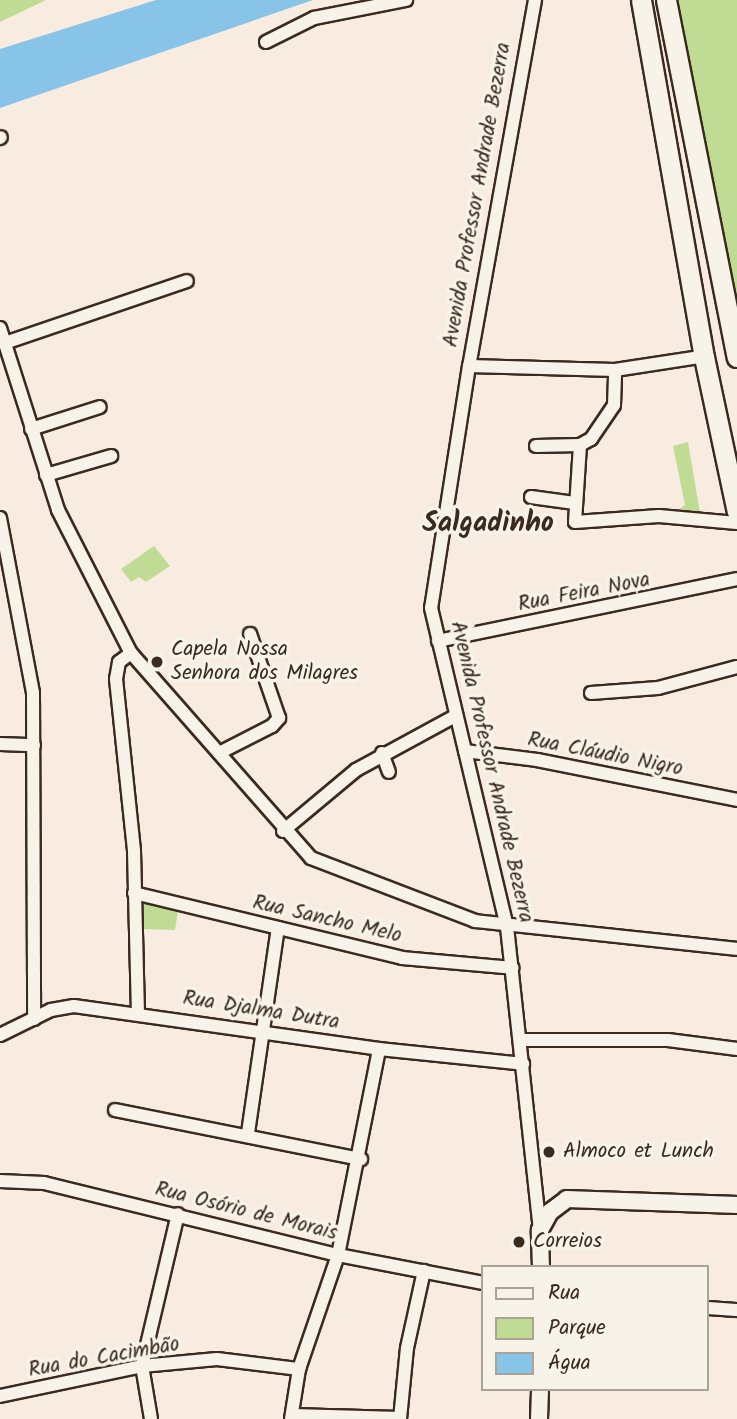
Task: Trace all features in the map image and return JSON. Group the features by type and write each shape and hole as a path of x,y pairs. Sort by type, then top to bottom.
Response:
{"highway":[{"path":"641,0 737,512"},
{"path":"666,0 737,357"}],"main road":[{"path":"540,1230 557,1205 578,1197 737,1205"},
{"name":"Avenida Professor Andrade Bezerra","path":"540,1230 541,1265"},
{"path":"539,1419 540,1391"}],"street":[{"path":"266,42 325,15 361,12 406,0"},
{"name":"Avenida Professor Andrade Bezerra","path":"536,0 469,366 432,608 455,716 507,927 540,1230"},
{"path":"5,343 187,281"},
{"path":"0,328 58,510 131,653 283,831 326,867 452,916 507,927 737,949"},
{"path":"469,366 615,370 706,356"},
{"path":"536,446 580,445 601,428 611,412 615,370"},
{"path":"31,429 100,407"},
{"path":"580,445 574,521 659,516 737,523"},
{"path":"46,475 111,456"},
{"path":"531,497 575,503"},
{"path":"0,518 29,666 34,745 34,1019"},
{"name":"Rua Feira Nova","path":"438,641 737,579"},
{"path":"219,753 272,726 279,718 250,634"},
{"path":"131,653 119,662 116,679 134,893 138,1012"},
{"path":"591,693 658,688 737,667"},
{"path":"283,831 382,753 455,716"},
{"path":"0,744 34,745"},
{"name":"Rua Cláudio Nigro","path":"465,751 537,760 737,800"},
{"path":"382,753 389,772"},
{"name":"Rua Sancho Melo","path":"134,893 402,958 513,968"},
{"path":"248,1133 278,928"},
{"name":"Rua Djalma Dutra","path":"0,1035 34,1019 74,1006 138,1012 379,1049 523,1064"},
{"path":"520,1040 668,1040 737,1049"},
{"path":"379,1049 360,1159 338,1255 299,1369 291,1417 400,1419 407,1348 424,1271"},
{"path":"115,1110 248,1133 360,1159"},
{"name":"Rua Osório de Morais","path":"0,1181 44,1183 338,1255 482,1283"},
{"path":"151,1419 142,1366 178,1214"},
{"path":"709,1308 737,1310"},
{"name":"Rua do Cacimbão","path":"0,1396 142,1366 217,1359 299,1369"}],"green space":[{"path":"0,0 46,0 0,22"},
{"path":"671,0 737,0 737,346"},
{"path":"688,442 701,519 678,510 685,505 673,446"},
{"path":"154,546 170,566 146,582 139,577 131,582 121,569"},
{"path":"144,900 178,910 175,930 144,929"}],"water":[{"path":"156,0 313,0 0,108 0,49"}],"place":[{"name":"Capela Nossa Senhora dos Milagres","path":"157,662"},
{"name":"Almoco et Lunch","path":"549,1152"},
{"name":"Correios","path":"519,1242"}],"district":[{"name":"Salgadinho","path":"488,524"}]}
